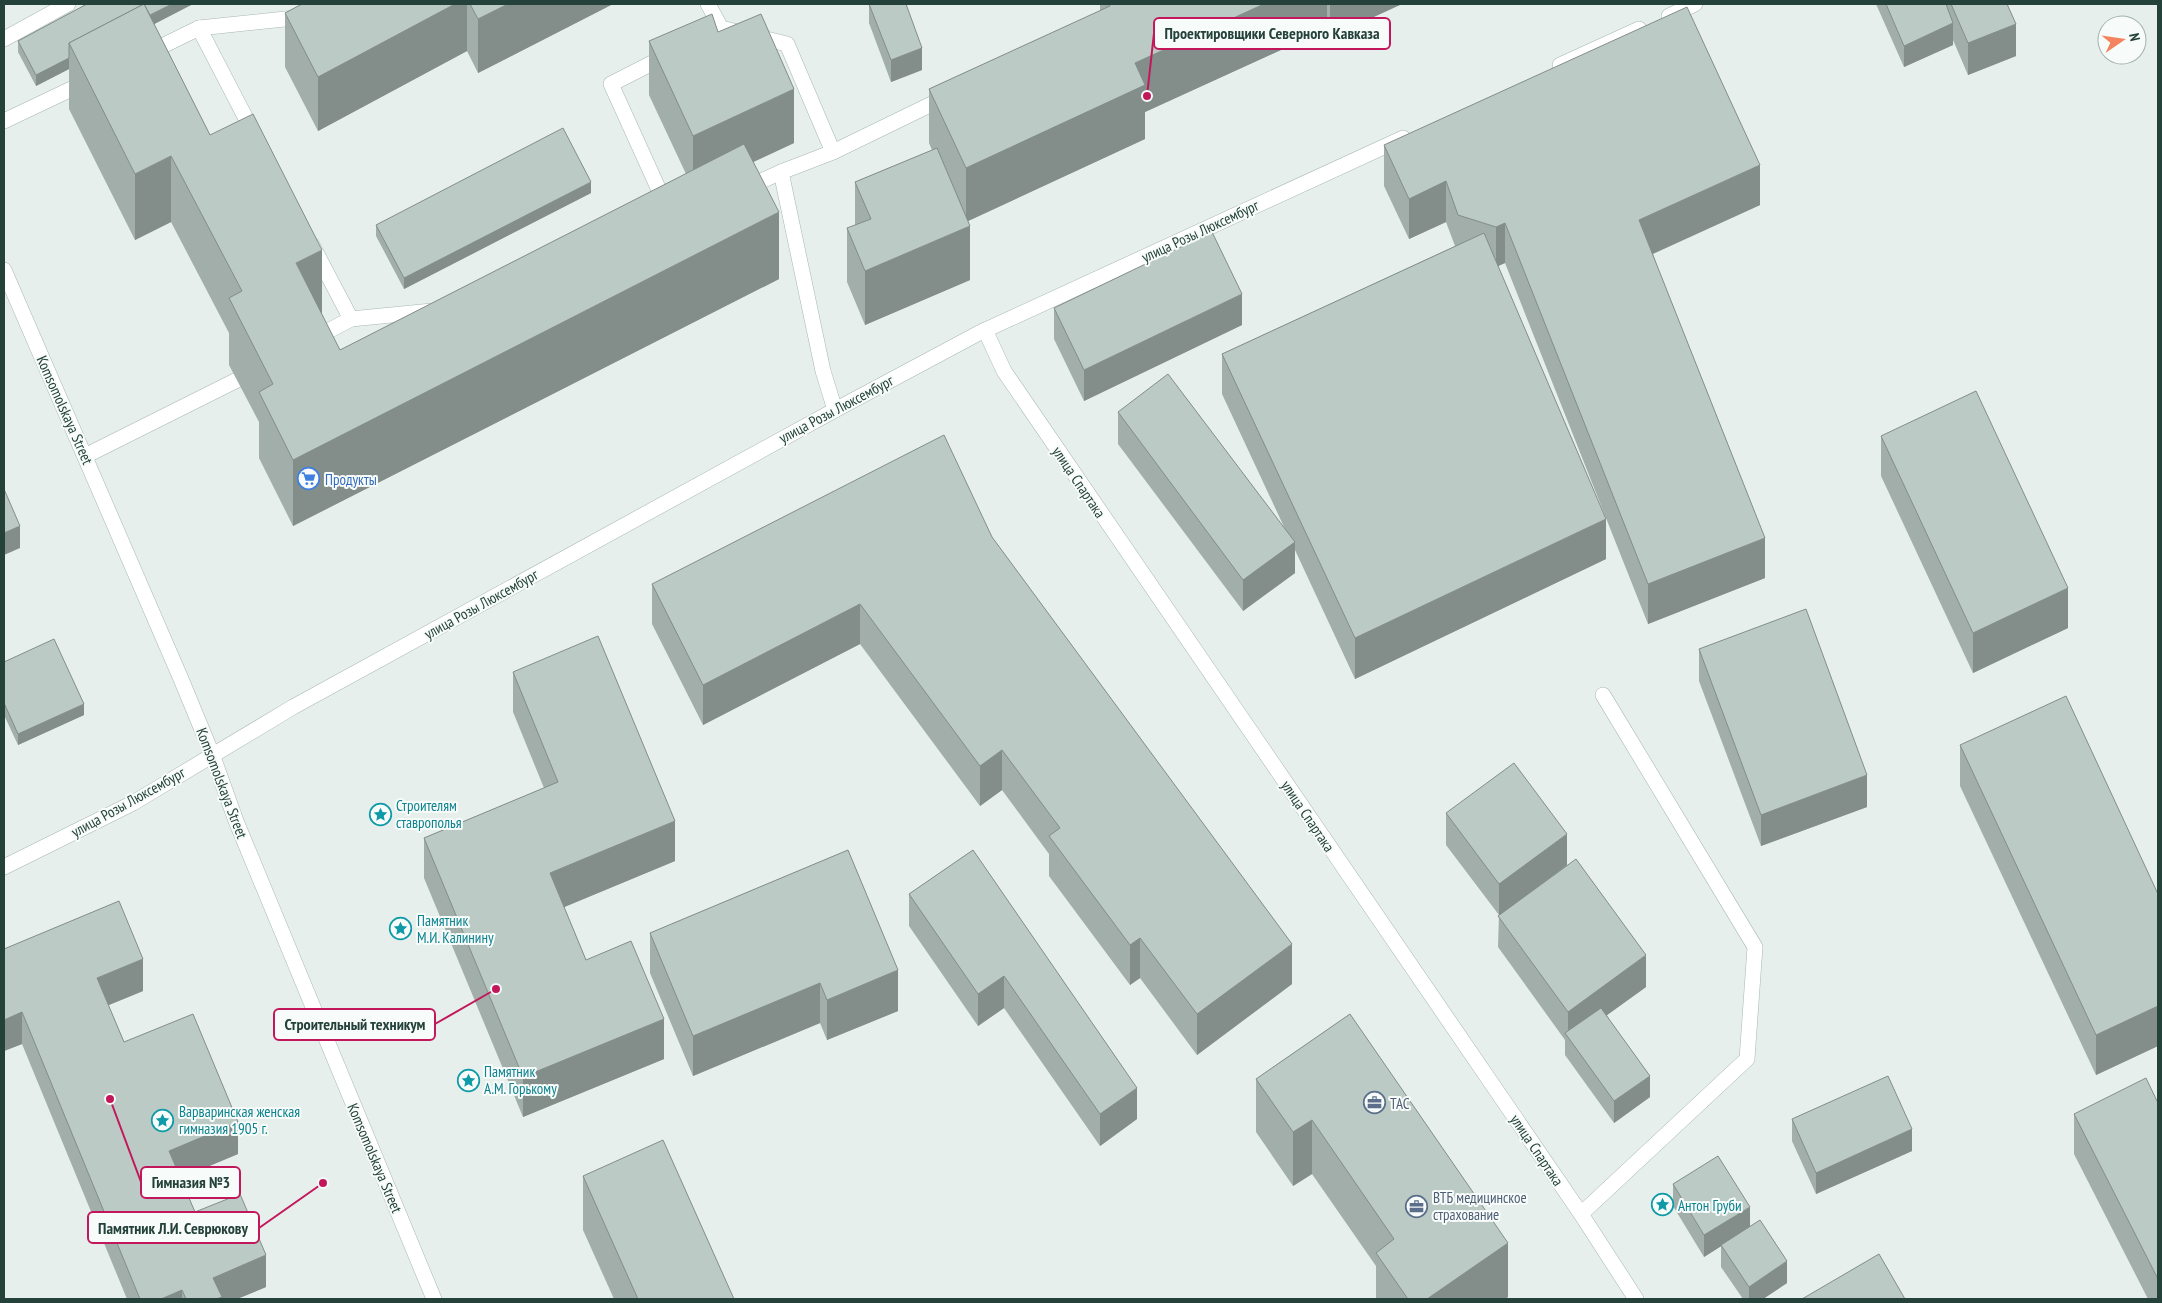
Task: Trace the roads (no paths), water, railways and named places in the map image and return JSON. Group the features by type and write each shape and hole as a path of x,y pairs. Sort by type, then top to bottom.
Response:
{"street":[{"path":"4,39 68,4"},
{"path":"708,4 721,28"},
{"path":"1546,72 1695,4"},
{"path":"136,58 199,28 318,16"},
{"path":"199,28 259,143"},
{"path":"704,37 721,28 787,44 833,152"},
{"path":"659,190 611,84 679,50"},
{"path":"4,121 100,75"},
{"path":"728,196 781,172 833,152 962,89"},
{"name":"улица Розы Люксембург","path":"4,867 133,803 292,707 985,330 1419,130"},
{"path":"781,172 823,371 835,410"},
{"path":"305,231 351,319"},
{"name":"Komsomolskaya Street","path":"4,270 212,754 236,822 434,1299"},
{"path":"303,344 351,319 434,311 444,308"},
{"name":"улица Спартака","path":"985,330 1004,371 1581,1214 1636,1299"},
{"path":"85,456 237,380"},
{"path":"1581,1214 1747,1059 1755,947 1603,695"}],"place":[{"name":"Проектировщики Северного Кавказа","path":"1147,96"},
{"name":"Продукты","path":"309,479"},
{"name":"Строителям ставрополья","path":"380,814"},
{"name":"Памятник М.И. Калинину","path":"401,929"},
{"name":"Строительный техникум","path":"496,989"},
{"name":"Памятник А.М. Горькому","path":"468,1080"},
{"name":"Гимназия №3","path":"110,1099"},
{"name":"ТАС","path":"1374,1103"},
{"name":"Варваринская женская гимназия 1905 г.","path":"163,1120"},
{"name":"Памятник Л.И. Севрюкову","path":"323,1183"},
{"name":"Антон Груби","path":"1662,1205"},
{"name":"ВТБ медицинское страхование","path":"1417,1206"}]}
